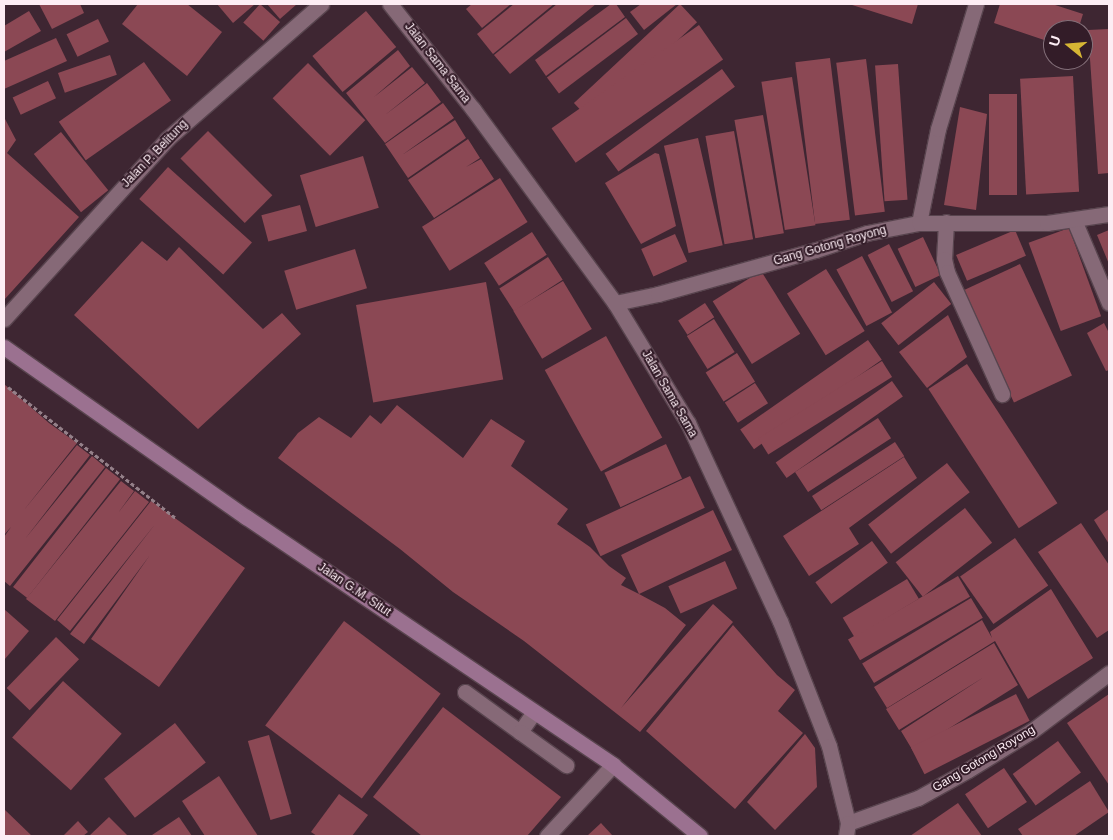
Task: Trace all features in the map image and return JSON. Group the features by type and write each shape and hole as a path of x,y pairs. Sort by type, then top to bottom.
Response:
{"main road":[{"name":"Jalan G.M. Situt","path":"4,347 246,517 613,766 700,836"}],"street":[{"name":"Jalan P. Belitung","path":"4,319 167,139 321,4"},
{"name":"Jalan Sama Sama","path":"390,4 473,109 615,303 688,423 780,621 829,746 847,829"},
{"path":"919,223 938,129 976,4"},
{"name":"Gang Gotong Royong","path":"615,303 666,292 816,250 867,233 919,223 946,222 993,225 1074,220 1109,214"},
{"path":"1074,220 1109,303"},
{"path":"946,222 944,259 947,272 1002,394"},
{"name":"Gang Gotong Royong","path":"847,829 918,798 968,770 1041,725 1109,673"},
{"path":"465,692 566,764"},
{"path":"520,732 534,712"},
{"path":"547,836 613,766"}],"path":[{"path":"4,384 177,519"}],"building":[{"path":"39,4 80,4 84,13 52,29"},
{"path":"138,4 187,4 222,32 187,76 122,24"},
{"path":"217,4 255,4 233,23"},
{"path":"260,4 280,22 263,41 243,23"},
{"path":"267,4 297,4 280,19"},
{"path":"472,4 511,4 482,28 466,9"},
{"path":"514,4 554,4 493,54 477,34"},
{"path":"557,4 596,4 510,74 494,55"},
{"path":"611,4 616,4 625,17 546,76 535,60"},
{"path":"641,4 677,4 644,30 630,12"},
{"path":"680,4 697,22 591,121 574,103"},
{"path":"849,4 918,4 912,24"},
{"path":"1000,4 1052,4 1083,14 1081,20 1043,20 1043,40 994,23"},
{"path":"29,11 41,31 4,52 4,26"},
{"path":"366,11 396,47 343,92 312,56"},
{"path":"626,18 638,34 559,94 547,78"},
{"path":"98,19 109,41 78,57 67,34"},
{"path":"699,25 723,59 576,163 552,128"},
{"path":"1109,29 1109,173 1098,174 1091,70 1093,70 1093,30"},
{"path":"56,38 67,61 4,89 4,61"},
{"path":"398,50 410,66 374,97 412,67 425,83 385,115 427,83 441,102 385,143 346,93"},
{"path":"110,55 117,75 65,93 58,73"},
{"path":"830,58 850,220 815,224 795,62"},
{"path":"866,59 885,212 855,216 836,63"},
{"path":"144,62 171,101 86,160 59,122"},
{"path":"308,63 365,120 330,156 273,98"},
{"path":"898,64 907,200 885,201 875,66"},
{"path":"722,69 735,87 618,171 606,154"},
{"path":"1073,76 1079,192 1026,195 1020,79"},
{"path":"792,77 815,225 785,230 761,82"},
{"path":"48,81 56,98 21,115 13,97"},
{"path":"989,94 1017,94 1017,195 989,195"},
{"path":"443,103 454,118 402,155 455,120 466,138 408,178 385,144"},
{"path":"960,107 987,114 976,210 944,205"},
{"path":"763,115 784,233 755,238 734,120"},
{"path":"4,117 16,140 7,153 79,217 4,300"},
{"path":"208,131 272,195 245,223 180,159"},
{"path":"734,131 753,239 725,244 705,136"},
{"path":"61,132 108,190 81,212 34,154"},
{"path":"698,138 723,245 689,253 664,146"},
{"path":"468,139 480,158 466,167 481,159 494,179 434,218 408,180"},
{"path":"655,153 659,154 676,226 641,244 605,183"},
{"path":"363,156 379,208 316,227 300,175"},
{"path":"168,167 252,243 223,275 139,199"},
{"path":"500,178 528,222 450,271 422,227"},
{"path":"300,205 307,231 268,241 261,215"},
{"path":"1069,228 1101,316 1061,331 1029,243"},
{"path":"1015,230 1026,256 967,281 956,255"},
{"path":"1109,230 1109,264 1097,235"},
{"path":"532,232 547,255 499,286 484,263"},
{"path":"675,234 687,261 653,276 641,249"},
{"path":"923,237 941,275 915,287 898,249"},
{"path":"142,241 167,261 179,247 263,329 282,313 301,334 198,429 74,315"},
{"path":"889,244 913,291 892,302 868,255"},
{"path":"355,249 367,288 296,310 284,271"},
{"path":"862,256 892,313 866,326 836,270"},
{"path":"548,257 563,280 514,311 499,289"},
{"path":"1020,264 1072,375 1014,403 962,291"},
{"path":"826,269 865,331 826,355 787,293"},
{"path":"761,271 800,334 752,364 713,301"},
{"path":"563,281 592,329 542,359 513,311"},
{"path":"486,282 503,379 373,402 356,305"},
{"path":"934,282 951,304 898,345 881,323"},
{"path":"705,303 714,317 687,335 678,320"},
{"path":"948,315 967,357 927,388 899,352"},
{"path":"714,319 735,352 708,369 687,336"},
{"path":"1104,323 1109,333 1109,370 1106,371 1087,333"},
{"path":"606,336 662,437 601,471 545,370"},
{"path":"868,340 882,360 754,449 740,429"},
{"path":"737,353 755,382 724,401 706,373"},
{"path":"882,361 892,377 768,454 758,438"},
{"path":"967,364 1057,503 1019,528 928,389"},
{"path":"892,381 903,397 787,478 776,462"},
{"path":"755,383 768,403 738,423 725,403"},
{"path":"4,384 49,423 77,443 24,510 77,445 90,455 25,539 92,456 105,467 10,586 4,581 4,537 11,527 4,535"},
{"path":"397,405 463,458 491,419 525,441 511,466 568,509 557,524 590,547 609,566 626,578 621,585 665,608 686,625 621,708 713,604 733,622 640,732 524,641 453,592 400,549 278,458 298,433 319,417 351,438 370,415 381,424"},
{"path":"878,418 891,438 808,492 795,472"},
{"path":"895,442 904,456 821,510 812,496"},
{"path":"666,444 682,478 620,507 604,473"},
{"path":"904,457 917,478 849,528 859,544 809,576 783,536"},
{"path":"947,463 970,492 891,554 868,525"},
{"path":"106,468 120,479 27,598 13,587"},
{"path":"690,476 705,508 601,556 586,525"},
{"path":"121,481 134,491 118,513 135,491 149,502 55,621 26,599"},
{"path":"151,501 245,568 159,687 91,639 150,555 84,644 70,634 156,523 70,631 57,620"},
{"path":"965,508 992,543 923,597 896,562"},
{"path":"1109,509 1109,544 1094,520"},
{"path":"713,510 732,550 639,594 621,555"},
{"path":"1081,523 1109,565 1109,630 1097,638 1038,552"},
{"path":"1015,538 1048,586 993,624 960,576"},
{"path":"872,541 888,563 831,604 815,582"},
{"path":"725,561 737,588 681,614 668,586"},
{"path":"958,576 970,597 860,660 848,640"},
{"path":"907,579 919,599 855,637 843,618"},
{"path":"1051,589 1093,658 1028,699 995,641 887,708 874,687 982,620 992,638 990,632"},
{"path":"971,598 983,618 874,683 862,663"},
{"path":"4,609 29,631 4,660"},
{"path":"344,621 441,694 362,798 265,726"},
{"path":"733,625 777,675 795,690 778,711 803,733 735,809 646,731"},
{"path":"56,637 79,659 30,710 7,688"},
{"path":"994,643 1018,685 913,751 901,731 984,677 899,730 886,709"},
{"path":"63,681 122,734 71,790 12,737"},
{"path":"1016,694 1030,721 924,774 911,748"},
{"path":"1109,694 1109,785 1067,723"},
{"path":"443,707 561,797 527,836 422,836 373,797"},
{"path":"175,723 206,762 135,818 104,778"},
{"path":"805,734 815,748 817,787 775,830 747,802"},
{"path":"269,735 292,814 270,820 248,741"},
{"path":"1058,741 1081,773 1036,805 1013,774"},
{"path":"1004,768 1027,802 988,828 965,794"},
{"path":"219,776 258,836 205,836 182,801"},
{"path":"1090,781 1109,812 1074,836 1023,836 1018,829"},
{"path":"339,794 368,815 352,836 317,836 311,832"},
{"path":"958,803 982,836 910,836"},
{"path":"4,809 32,836 4,836"},
{"path":"109,817 128,836 89,836"},
{"path":"179,817 192,836 152,835"},
{"path":"78,821 88,832 83,836 63,836"},
{"path":"601,823 611,836 587,836"}]}
